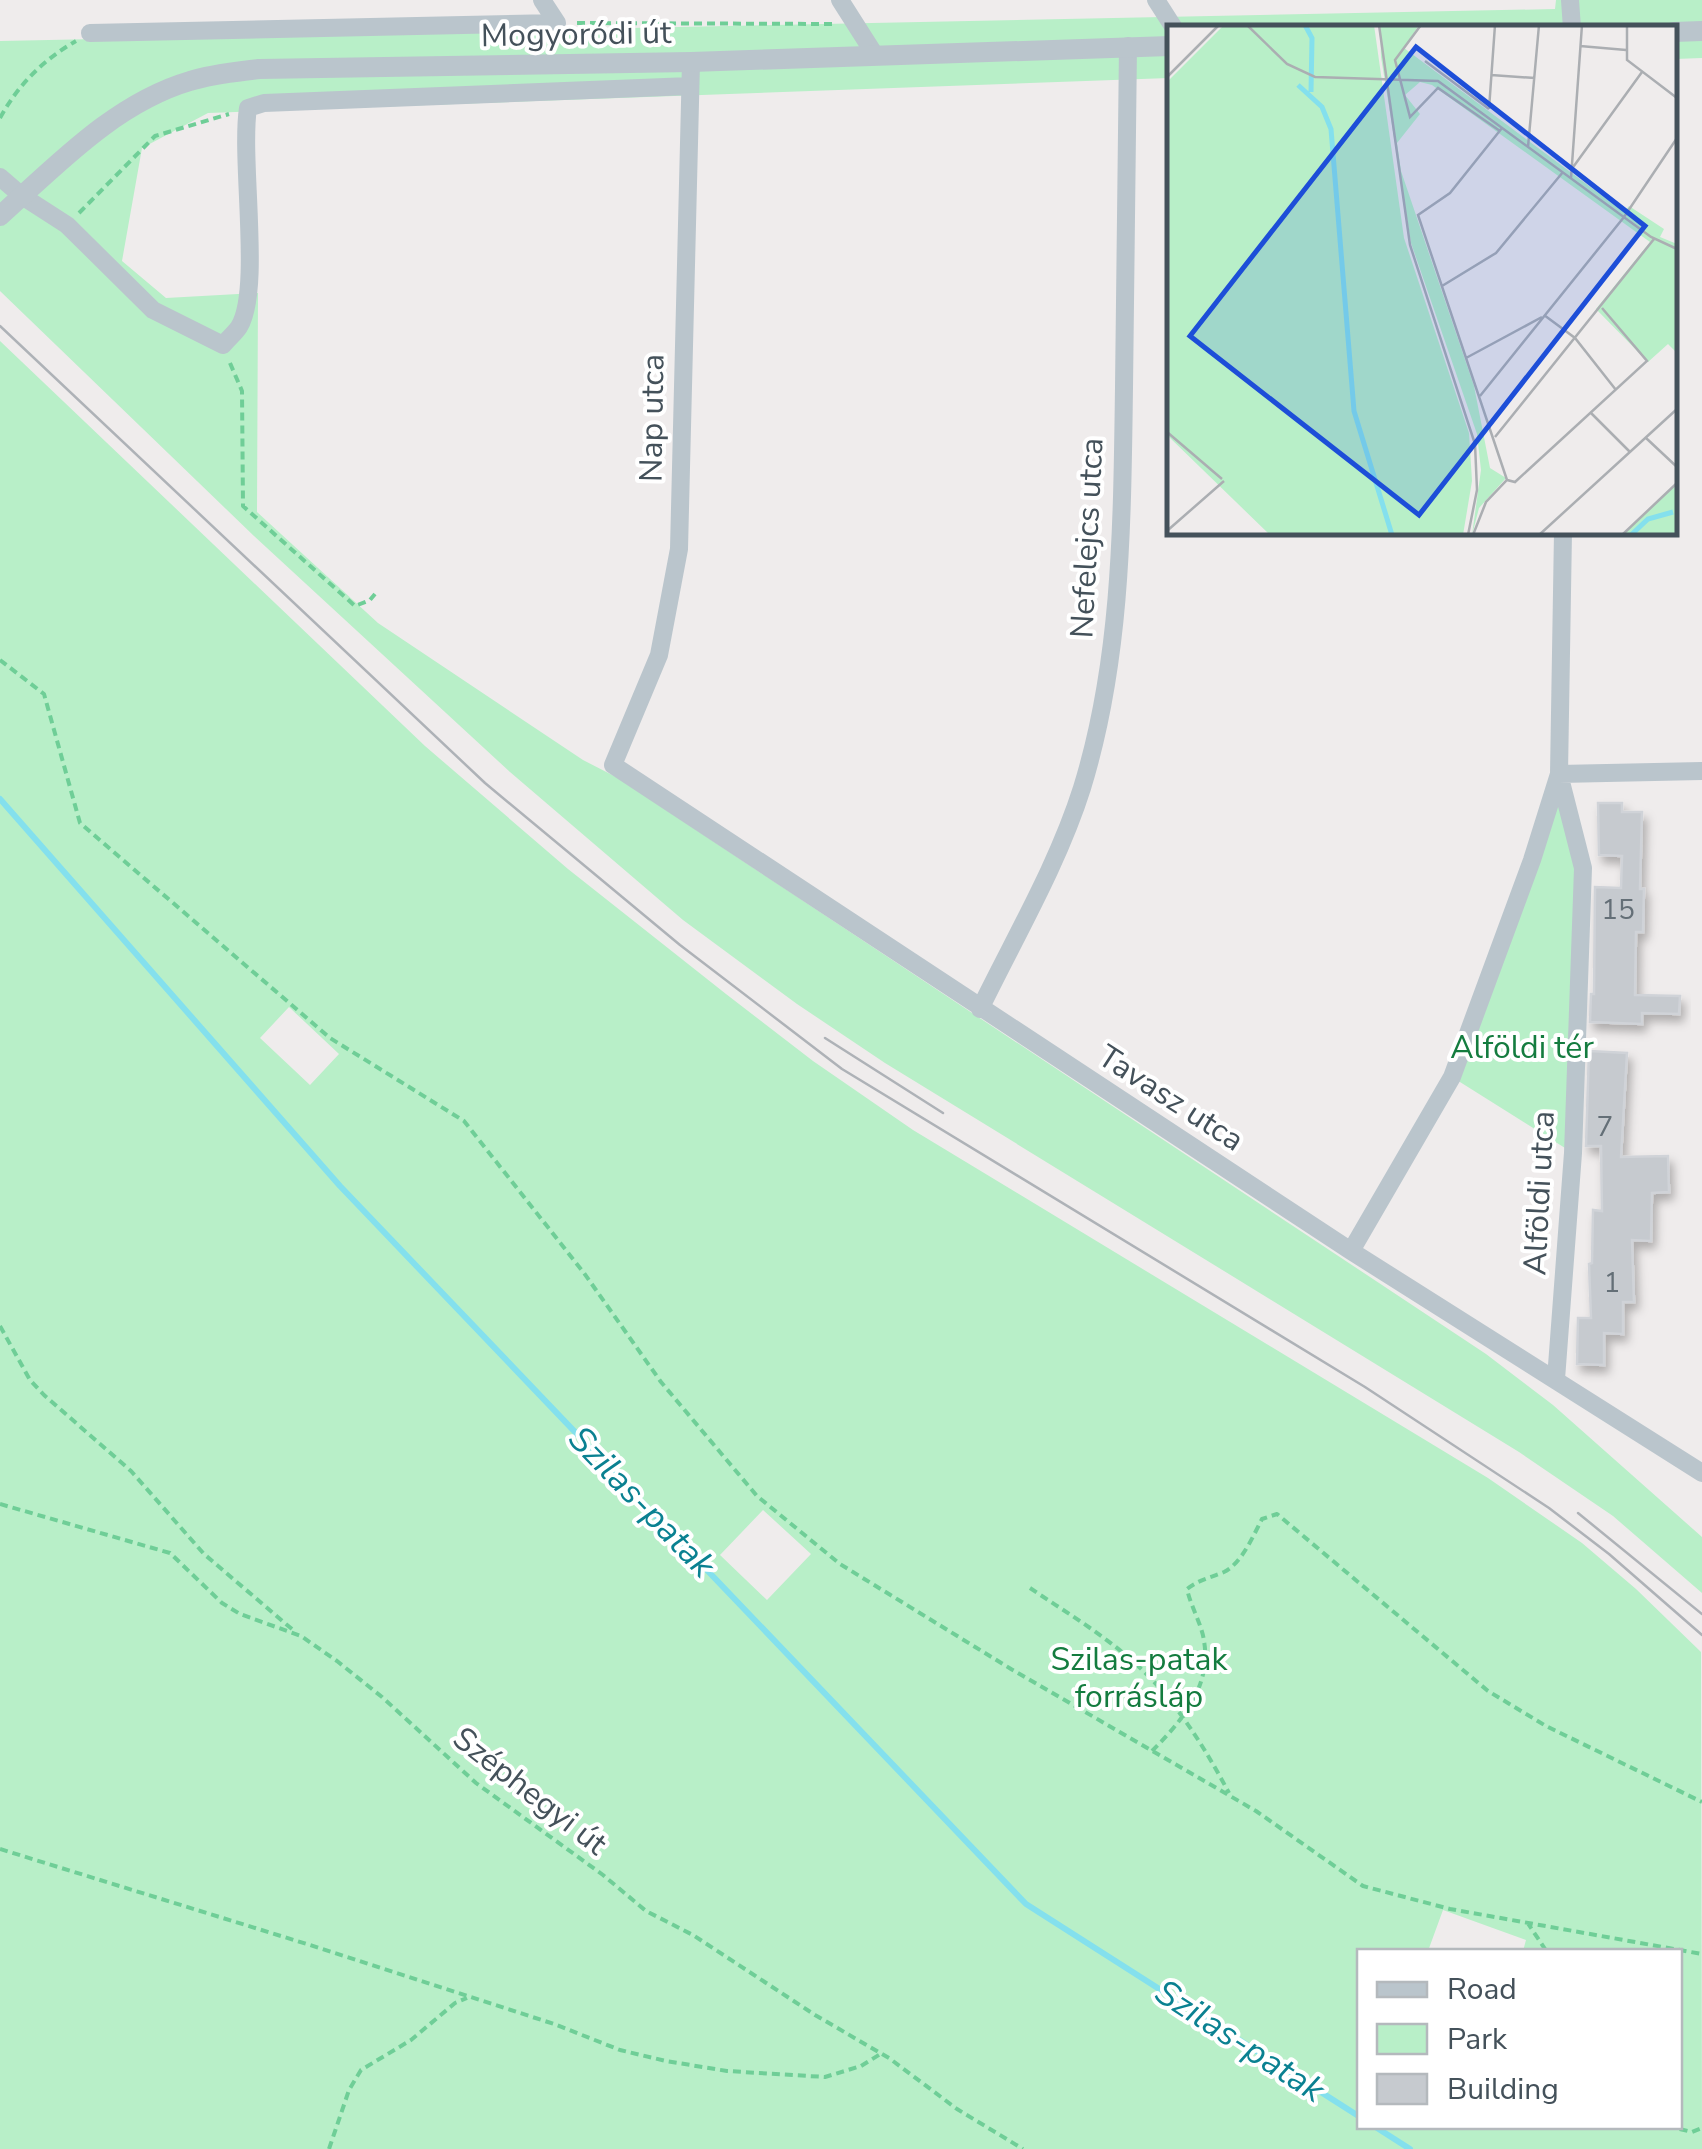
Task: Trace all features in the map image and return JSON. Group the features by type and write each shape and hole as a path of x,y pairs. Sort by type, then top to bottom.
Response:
{"street":[{"path":"542,0 557,23"},
{"path":"840,0 874,55"},
{"path":"1570,0 1572,25"},
{"path":"1160,2 1172,25"},
{"path":"90,33 557,23"},
{"path":"1677,32 1702,31"},
{"name":"Nefelejcs utca","path":"980,1008 1066,832 1098,731 1110,660 1119,591 1122,504 1128,46"},
{"name":"Mogyoródi út","path":"0,216 105,125 146,98 224,73 1167,46"},
{"name":"Nap utca","path":"612,765 659,655 678,549 691,62"},
{"name":"Mogyoródi út","path":"248,108 264,103 690,86"},
{"path":"0,177 67,225 153,310 223,344 240,326 247,299 248,108"},
{"name":"Alföldi utca","path":"1556,1379 1574,1152 1582,868 1559,774 1563,535"},
{"name":"Tavasz utca","path":"612,765 1351,1250 1702,1473"},
{"path":"1559,774 1702,771"},
{"name":"Alföldi utca","path":"1351,1250 1452,1077 1532,860 1559,774"}],"path":[{"path":"557,23 855,24"},
{"path":"0,118 13,94 38,68 90,33"},
{"path":"67,225 155,136 248,108"},
{"path":"223,344 242,391 243,506 355,606 376,594"},
{"path":"0,660 44,694 80,823 330,1038 464,1121 584,1274 661,1382 757,1496 840,1564 1231,1796 1362,1886 1450,1909 1675,1949"},
{"path":"0,1326 19,1362 44,1395 132,1471 204,1554 301,1636"},
{"name":"Széphegyi út","path":"0,1504 170,1553 222,1604 301,1636 382,1697 476,1783 646,1911 693,1935 882,2054 957,2109 1023,2149"},
{"path":"1152,1751 1184,1719 1203,1677 1204,1640 1187,1589 1203,1577 1235,1564 1262,1519 1277,1514 1296,1534 1443,1650 1488,1691 1546,1726 1702,1802"},
{"path":"1030,1588 1102,1636 1140,1668 1184,1719 1231,1796"},
{"path":"0,1849 468,1997 620,2050 728,2071 825,2077 882,2054"},
{"path":"1528,1922 1546,1949"},
{"path":"329,2149 348,2090 361,2070 411,2040 455,2002 468,1997"}],"green space":[{"path":"1556,0 1702,0 1702,58 1677,59 1677,25 1167,25 1167,78 208,113 142,148 122,261 166,298 258,293 257,512 378,623 1486,1354 1553,1405 1702,1537 1702,1593 1613,1516 1519,1452 885,1063 683,920 510,772 254,536 0,291 0,41 1555,9"},
{"name":"Szilas-patak forrásláp","path":"0,341 425,746 568,869 726,994 813,1061 913,1130 1488,1478 1582,1543 1701,1652 1702,2149 0,2149","holes":["289,1007 339,1054 310,1085 260,1038","763,1510 811,1554 767,1600 720,1555"]},
{"name":"Alföldi tér","path":"1559,774 1583,868 1573,1153 1452,1077"}],"building":[{"path":"1598,803 1622,803 1622,812 1642,812 1643,932 1636,932 1635,995 1680,996 1679,1014 1642,1013 1642,1024 1590,1022 1595,887 1621,888 1622,856 1599,855"},
{"path":"1589,1051 1627,1053 1621,1157 1668,1156 1669,1192 1652,1193 1651,1241 1632,1240 1634,1302 1623,1302 1623,1334 1604,1333 1604,1365 1577,1364 1578,1318 1591,1318 1593,1210 1602,1211 1601,1146 1586,1146"}],"waterway":[{"name":"Szilas-patak","path":"0,799 340,1186 1026,1904 1357,2115"},
{"name":"Szilas-patak","path":"1379,2129 1410,2149"}],"tram line":[{"path":"0,326 485,783 680,945 842,1069 1365,1387 1549,1508 1702,1635"},
{"path":"825,1038 943,1113"},
{"path":"1578,1513 1702,1614"}]}
